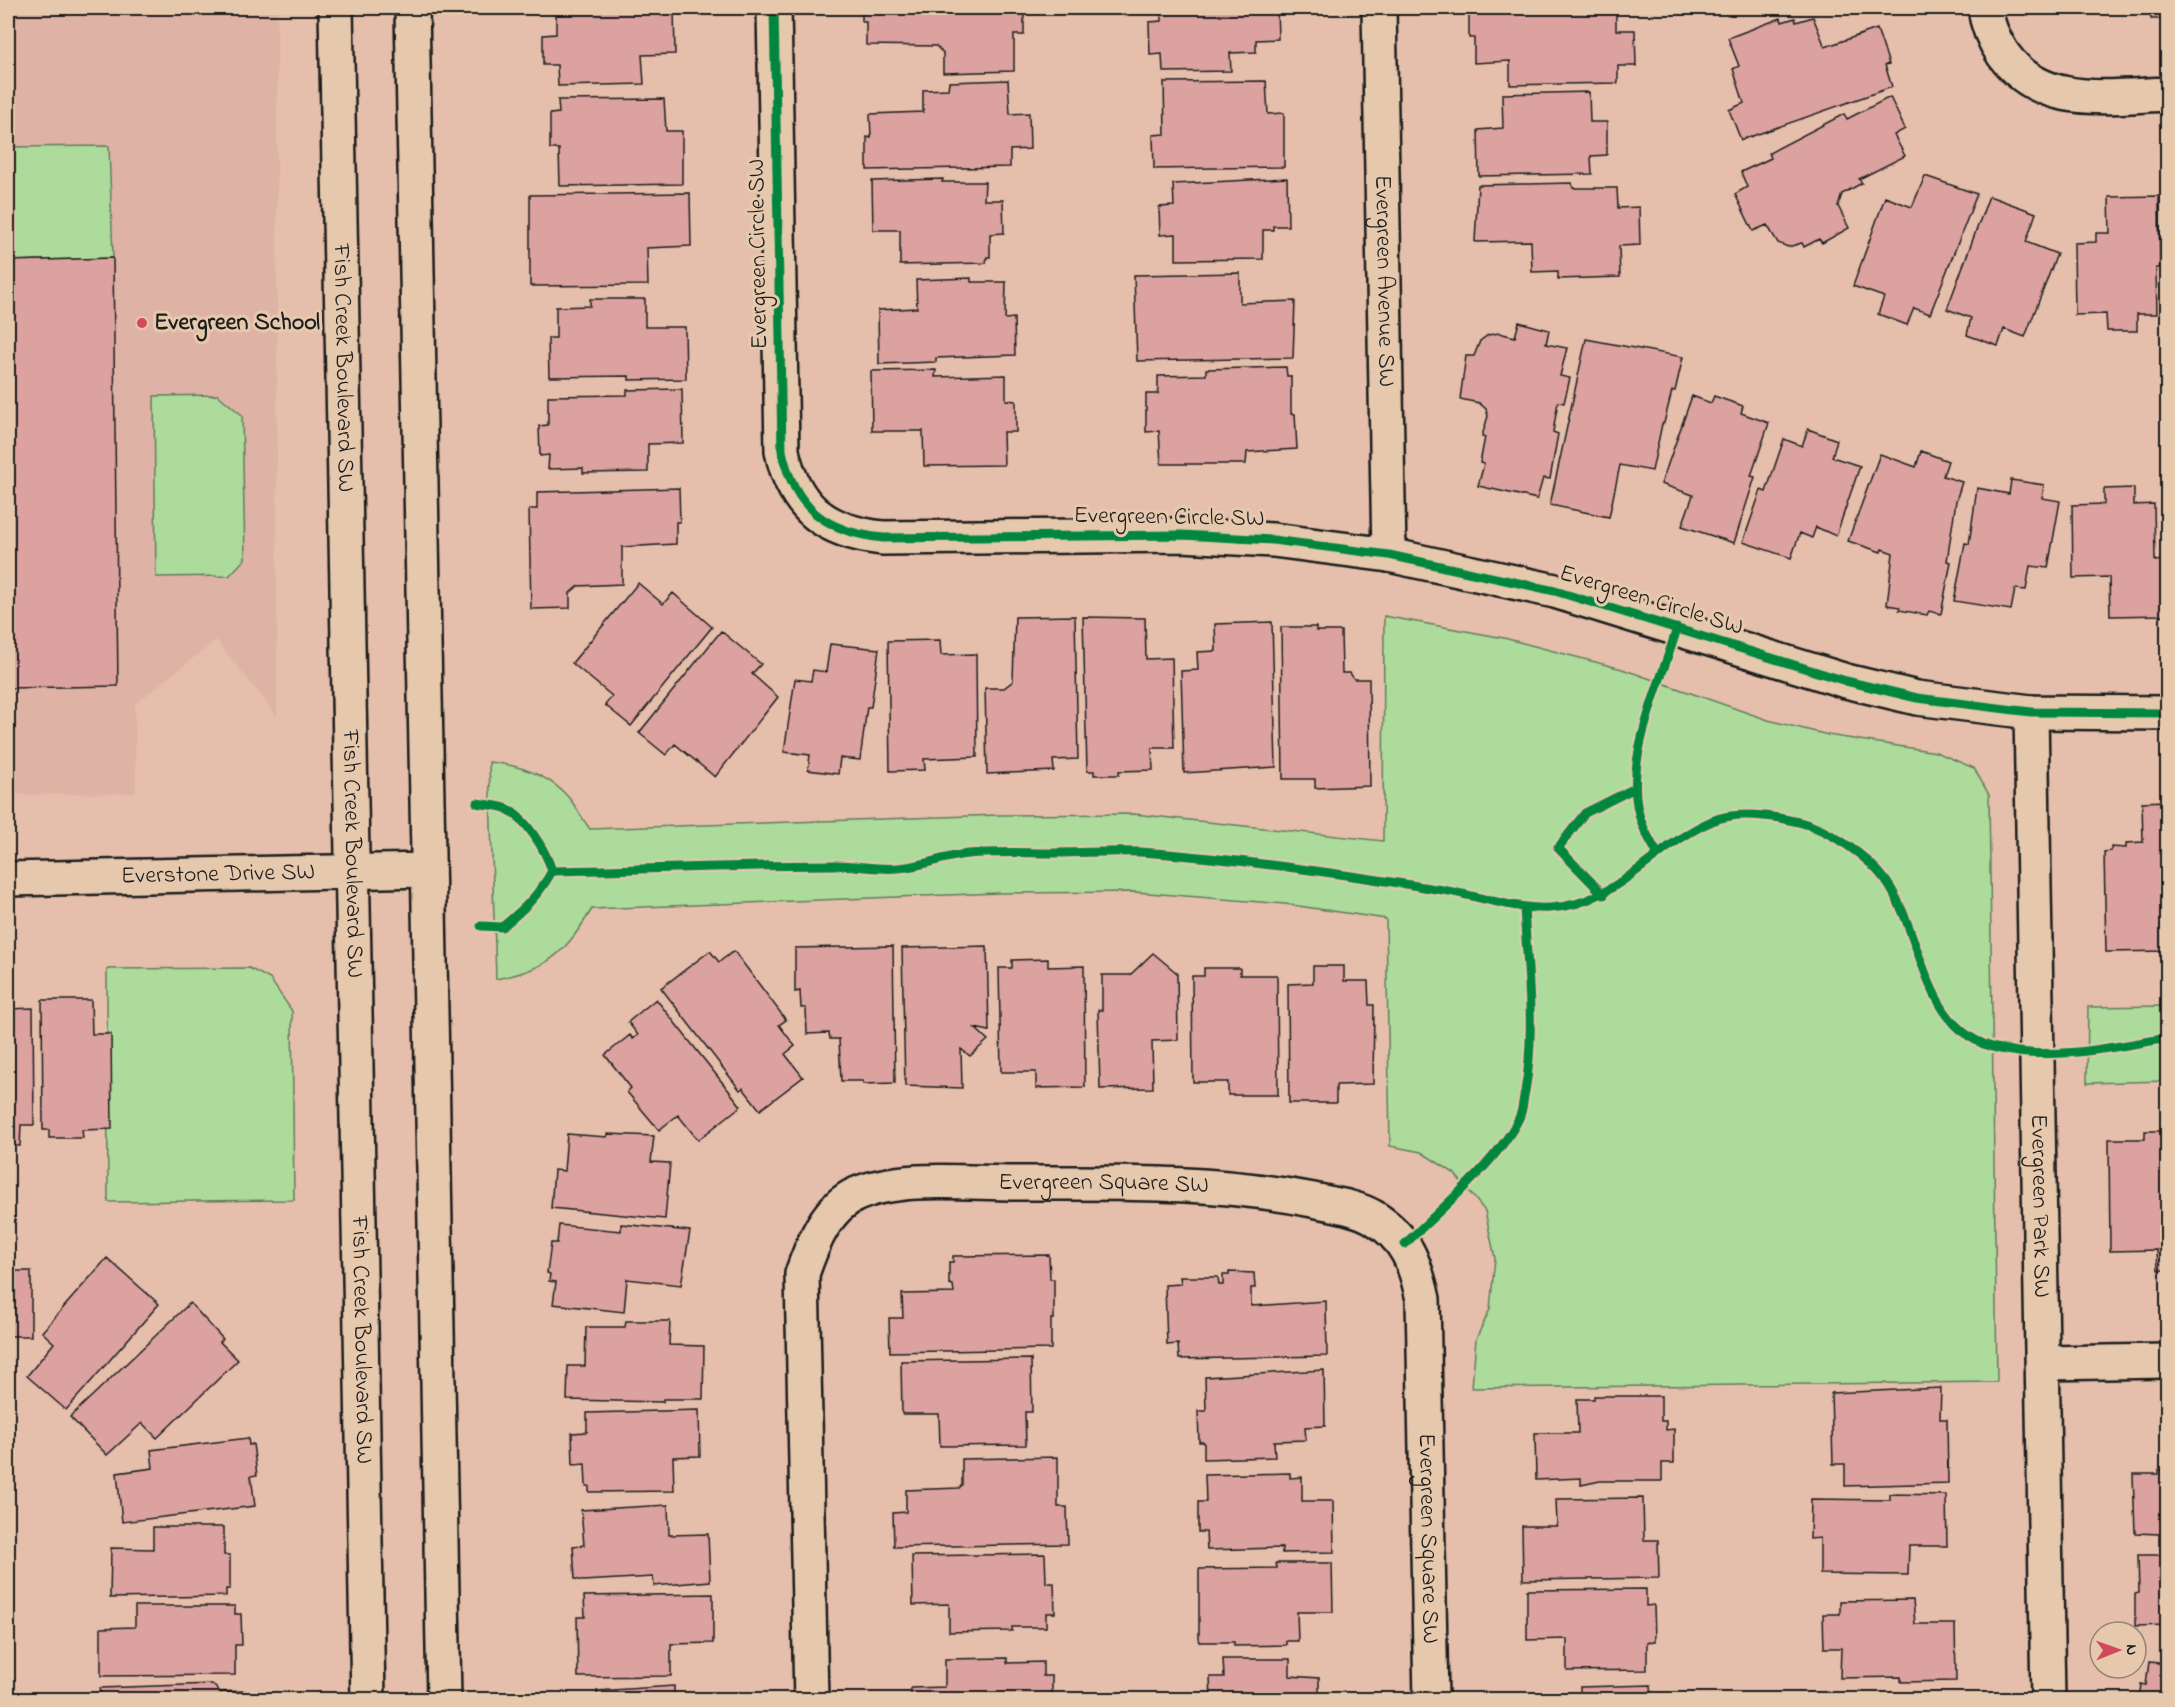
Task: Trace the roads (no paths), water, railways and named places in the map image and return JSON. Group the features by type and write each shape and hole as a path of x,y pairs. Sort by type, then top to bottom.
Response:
{"street":[{"name":"Fish Creek Boulevard SW","path":"336,8 368,1700"},
{"path":"412,8 444,1700"},
{"name":"Evergreen Circle SW","path":"774,8 782,451 786,472 796,495 820,517 853,535 883,538 1182,535 1273,540 1389,555 1555,591 1846,681 1917,698 2031,712 2168,713"},
{"name":"Evergreen Avenue SW","path":"1378,8 1389,555"},
{"path":"1985,8 1986,23 2005,57 2018,73 2043,89 2074,96 2168,94"},
{"name":"Evergreen Park SW","path":"2031,712 2048,1700"},
{"name":"Everstone Drive SW","path":"8,879 429,870"},
{"name":"Evergreen Square SW","path":"811,1700 802,1274 815,1236 833,1214 855,1194 895,1183 1138,1182 1215,1186 1291,1196 1345,1207 1372,1216 1405,1244 1417,1271 1423,1299 1431,1700"},
{"path":"2043,1363 2168,1360"}],"place":[{"name":"Evergreen School","path":"142,323"}]}
